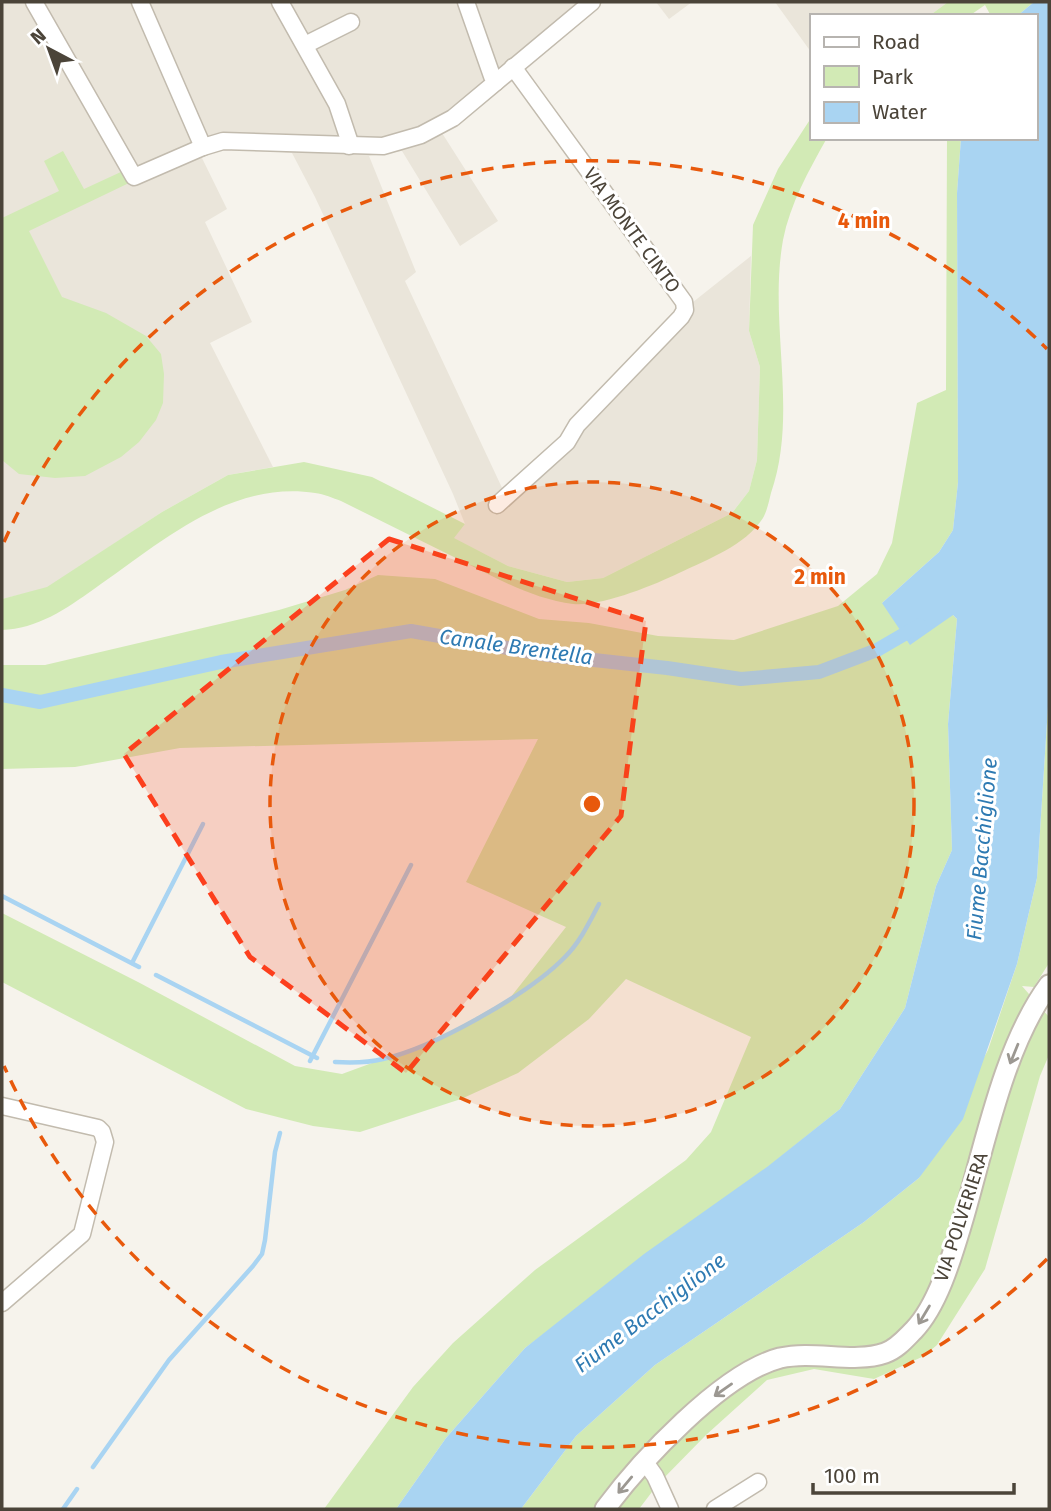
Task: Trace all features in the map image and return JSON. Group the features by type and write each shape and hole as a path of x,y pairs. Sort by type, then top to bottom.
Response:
{"street":[{"path":"34,2 134,177 223,141 383,146 421,135 453,118 592,2"},
{"path":"140,2 203,147"},
{"path":"280,2 337,104 349,146"},
{"path":"466,2 496,82"},
{"path":"305,45 351,22"},
{"name":"VIA MONTE CINTO","path":"497,505 567,442 577,425 685,310 684,302 513,67"},
{"name":"VIA POLVERIERA","path":"605,1509 672,1432 710,1399 757,1367 798,1355 818,1354 852,1358 885,1353 898,1346 916,1328 926,1315 957,1241 1003,1081 1027,1022 1049,985"},
{"path":"2,1106 98,1128 103,1132 105,1142 82,1234 2,1303"},
{"path":"645,1462 655,1476 670,1509"},
{"path":"715,1509 758,1482"}],"highlighted area":[{"path":"389,539 646,621 621,816 406,1073 250,957 124,754"}],"shaded area":[{"path":"2,2 598,2 442,133 498,221 460,246 402,151 369,156 416,272 405,281 504,492 561,443 678,314 751,256 749,331 760,367 757,460 749,491 732,513 603,578 567,582 508,566 453,538 465,524 453,494 292,153 230,148 201,156 227,209 205,222 252,322 210,343 273,467 228,475 162,512 47,588 2,599"},
{"path":"656,2 692,2 669,19"},
{"path":"775,2 948,2 932,14 810,14 810,51"}],"green space":[{"path":"948,2 1034,2 1019,14 990,14 985,5 972,14 932,14"},
{"path":"810,120 810,140 826,140 795,200 783,240 779,304 783,431 779,462 763,518 746,536 725,551 642,589 612,599 573,604 544,598 515,587 341,501 318,494 283,492 253,496 197,519 62,610 27,626 2,630 2,599 47,587 162,512 228,475 304,462 372,477 465,524 454,538 508,566 567,582 603,578 732,513 749,491 757,460 760,367 749,331 753,225 778,169"},
{"path":"947,140 961,140 957,193 958,482 953,530 939,552 882,603 953,615 957,619 948,724 952,850 936,886 905,1008 840,1109 768,1167 525,1348 446,1438 396,1509 324,1509 413,1387 453,1343 535,1270 686,1160 711,1132 751,1037 626,979 589,1019 518,1073 461,1099 360,1132 313,1126 246,1109 2,982 2,913 295,1066 342,1074 440,1038 510,998 566,927 466,882 538,739 180,748 75,767 2,769 2,665 45,665 279,610 345,590 378,575 435,579 539,619 589,623 658,636 734,640 838,606 877,574 892,543 917,403 946,390"},
{"path":"63,151 84,189 123,171 129,183 29,231 62,297 106,313 146,336 161,354 164,374 163,403 156,420 139,442 121,457 85,476 55,478 19,474 2,460 2,218 59,191 44,161"},
{"path":"1049,691 1049,963 1034,987 1022,986 1049,1017 1049,1055 1040,1076 985,1269 937,1345 924,1356 874,1379 814,1369 767,1380 706,1435 658,1484 639,1509 521,1509 576,1436 655,1365 864,1222 919,1178 988,1050 1017,964 1037,878"}],"water":[{"name":"Fiume Bacchiglione","path":"1034,2 1049,2 1049,691 1037,878 1017,964 963,1119 919,1178 864,1222 655,1365 576,1436 521,1509 396,1509 446,1438 525,1348 644,1254 767,1167 840,1109 905,1008 936,886 952,850 948,724 957,619 953,615 910,645 882,603 939,552 953,530 958,482 957,193 961,140 1037,140 1037,14 1019,14"}],"waterway":[{"name":"Canale Brentella","path":"2,695 40,702 221,662 411,631 548,655 741,679 819,672 877,650 920,625"},
{"path":"132,963 203,824"},
{"path":"310,1061 411,865"},
{"path":"2,896 139,967"},
{"path":"335,1062 371,1061 404,1053 453,1032 505,1003 549,972 565,957 580,939 599,904"},
{"path":"156,975 317,1058"},
{"path":"93,1467 169,1360 262,1254 275,1152 280,1133"},
{"path":"63,1509 77,1489"}]}
